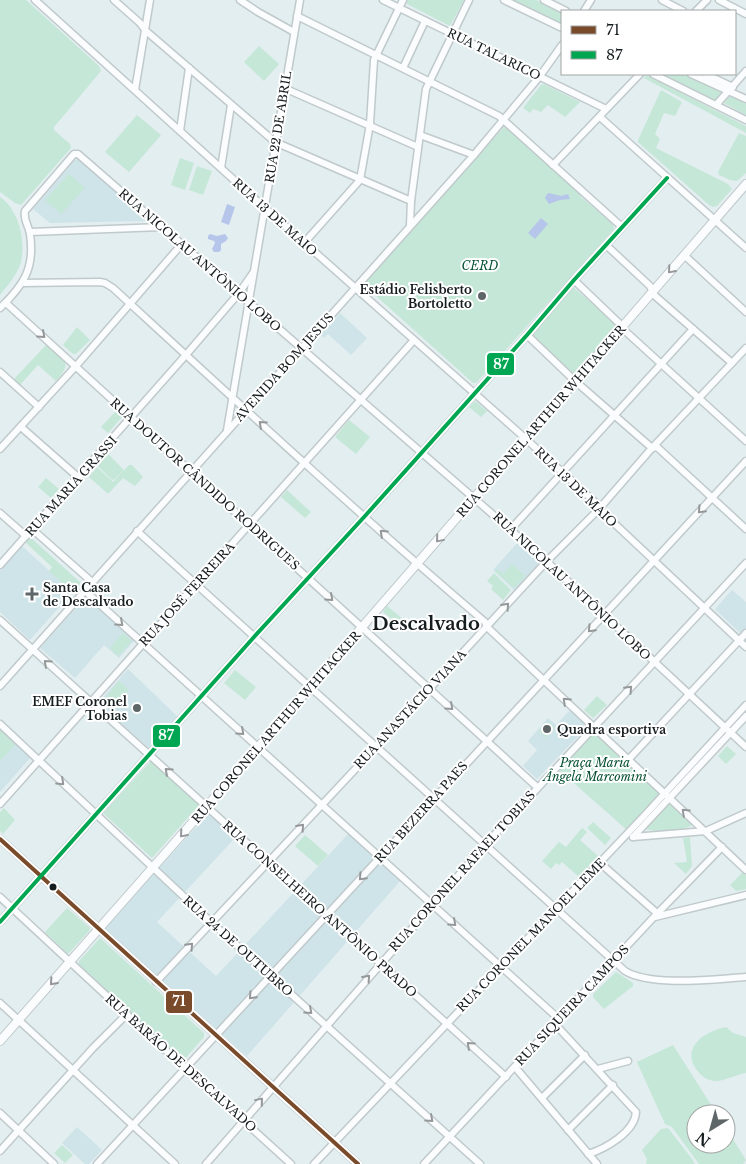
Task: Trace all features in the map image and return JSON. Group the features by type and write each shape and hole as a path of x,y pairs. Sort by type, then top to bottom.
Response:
{"main road":[{"name":"RUA CORONEL ARTHUR WHITACKER","path":"0,1041 362,628 746,184"}],"street":[{"name":"RUA 13 DE MAIO","path":"35,0 354,288 526,439 596,503 599,509 653,561 746,647"},
{"path":"114,0 140,23 146,31 275,142 412,201"},
{"path":"136,90 150,0"},
{"path":"240,0 294,32"},
{"name":"RUA 22 DE ABRIL","path":"227,432 300,0"},
{"name":"RUA TALARICO","path":"383,0 606,109"},
{"path":"304,243 360,180 370,124 374,60 403,0"},
{"path":"410,225 426,89 469,0"},
{"path":"504,0 561,28"},
{"path":"544,0 564,10"},
{"path":"662,0 682,10"},
{"path":"697,10 707,0"},
{"path":"718,0 746,14"},
{"path":"297,16 500,116 622,227"},
{"path":"404,68 426,21"},
{"name":"AVENIDA BOM JESUS","path":"0,686 474,155 540,76 561,46"},
{"path":"180,130 189,68"},
{"path":"716,105 746,71"},
{"path":"553,165 639,75"},
{"path":"655,75 746,120"},
{"path":"694,75 731,89"},
{"path":"707,75 746,99"},
{"path":"284,88 418,146"},
{"path":"221,168 231,105"},
{"path":"600,117 746,248"},
{"path":"420,134 474,155"},
{"name":"RUA NICOLAU ANTÔNIO LOBO","path":"30,232 24,216 25,211 74,154 78,154 511,529 746,746"},
{"path":"0,922 667,178"},
{"path":"0,308 22,284 30,267 30,232 162,227"},
{"path":"1,447 22,427 181,245"},
{"path":"606,246 653,291 654,295 732,363"},
{"path":"684,255 746,312"},
{"name":"RUA MARIA GRASSI","path":"0,565 185,356 238,293 254,270"},
{"path":"574,280 624,330 746,441"},
{"path":"22,284 100,282 109,285 185,356 417,564 485,622 487,627 746,870"},
{"name":"RUA DOUTOR CÂNDIDO RODRIGUES","path":"6,303 537,787"},
{"path":"511,529 693,329"},
{"path":"527,335 575,381 652,448 657,447 746,529"},
{"name":"RUA JOSÉ FERREIRA","path":"0,804 414,340"},
{"name":"RUA ANASTÁCIO VIANA","path":"156,982 546,562 599,509 652,448 745,350"},
{"path":"0,372 39,406"},
{"path":"22,427 79,478"},
{"name":"RUA BEZERRA PAES","path":"97,1164 746,461"},
{"path":"0,513 26,536"},
{"path":"32,529 92,582"},
{"path":"137,531 613,961 632,975 657,980 746,977"},
{"name":"RUA CORONEL RAFAEL TOBIAS","path":"206,1164 432,904 537,787 746,563"},
{"path":"84,590 257,748 502,966 557,1021 584,1055 634,1108 636,1115 626,1130 611,1145 588,1154"},
{"name":"RUA CONSELHEIRO ANTÔNIO PRADO","path":"0,620 506,1078"},
{"path":"629,760 746,634"},
{"name":"RUA CORONEL MANOEL LEME","path":"314,1164 624,838 641,824 728,730 746,705"},
{"name":"RUA CORONEL MANOEL LEME","path":"728,730 746,716"},
{"name":"RUA 24 DE OUTUBRO","path":"0,724 212,923 480,1164"},
{"path":"624,838 706,831 744,812"},
{"name":"RUA CORONEL MANOEL LEME","path":"633,837 641,824"},
{"path":"0,839 358,1164"},
{"name":"RUA SIQUEIRA CAMPOS","path":"424,1164 655,916 722,847"},
{"path":"600,863 655,916 746,895"},
{"name":"RUA BARÃO DE DESCALVADO","path":"0,897 291,1164"},
{"path":"0,1003 175,1164"},
{"path":"0,1151 127,1014"},
{"path":"542,1098 584,1055"},
{"path":"598,1069 628,1061"},
{"path":"515,1067 597,1164"},
{"path":"568,1130 613,1085"},
{"path":"0,1114 54,1164"}],"shaded area":[{"path":"78,159 147,218 145,221 50,223 33,209 75,160"},
{"path":"340,313 367,338 351,355 328,334 324,338 320,335"},
{"path":"518,542 540,562 515,591 493,570"},
{"name":"Santa Casa de Descalvado","path":"22,546 69,589 59,599 63,603 30,640 0,612 0,571"},
{"path":"732,590 746,602 746,632 742,635 716,610"},
{"path":"86,597 134,641 119,658 104,645 75,678 40,648"},
{"name":"EMEF Coronel Tobias","path":"128,669 178,717 150,749 98,703"},
{"path":"571,709 587,724 587,727 537,779 523,766 537,750 528,741 548,718 556,725"},
{"path":"0,728 31,757 0,792"},
{"path":"209,813 236,837 157,922 216,976 349,833 401,880 247,1056 105,930 105,927"},
{"path":"77,1127 102,1150 89,1164 85,1164 62,1143"}],"green space":[{"path":"0,0 26,0 99,66 101,71 54,127 54,130 70,144 71,148 21,205 0,192"},
{"path":"407,0 464,0 450,26 407,4"},
{"path":"512,0 536,0 561,12 561,24"},
{"path":"259,46 279,64 264,81 244,62"},
{"path":"646,75 746,126 746,133 644,78"},
{"path":"663,75 686,75 722,93 715,100"},
{"path":"544,84 580,102 565,117 548,105 541,112 533,109 530,113 523,108 541,85"},
{"path":"661,90 682,102 675,116 664,113 655,134 660,139 656,148 728,184 732,189 717,206 709,205 638,142"},
{"path":"731,95 746,103 746,115 724,103"},
{"path":"137,115 161,135 129,172 105,152"},
{"name":"CERD","path":"506,126 581,197 613,224 614,229 476,383 473,383 365,286 364,283"},
{"path":"739,133 746,136 746,173 737,181 719,175 718,172"},
{"path":"180,158 194,163 185,190 171,185"},
{"path":"197,166 212,171 203,195 189,190"},
{"path":"69,174 85,188 61,214 45,200"},
{"path":"0,197 7,203 17,218 22,237 22,257 18,269 0,295"},
{"path":"573,287 616,324 616,327 576,373 573,373 532,334"},
{"path":"77,327 90,340 76,354 73,354 63,345"},
{"path":"47,344 65,361 65,369 56,381 38,365 20,385 14,379"},
{"path":"475,401 487,411 481,417 469,407"},
{"path":"116,411 122,417 108,433 101,427"},
{"path":"349,420 370,437 356,454 335,437"},
{"path":"108,454 124,470 112,480 97,465"},
{"path":"129,465 132,465 143,477 135,486 123,478 107,493 89,477 98,468 113,482"},
{"path":"46,478 59,489 51,498 38,487"},
{"path":"287,490 311,512 305,518 281,497"},
{"path":"30,537 81,583 73,592 49,571 52,567 25,542"},
{"path":"512,564 525,576 514,588 495,571 497,569 503,574"},
{"path":"494,573 511,590 503,600 491,589 493,586 487,581"},
{"path":"387,606 403,619 398,624 383,612"},
{"path":"123,633 132,641 118,656 110,648"},
{"path":"235,670 256,687 245,700 224,683"},
{"path":"119,681 129,690 114,706 105,698"},
{"path":"597,696 607,705 593,718 584,710"},
{"name":"Quadra esportiva","path":"548,721 555,727 546,738 539,731"},
{"path":"0,732 15,745 0,761"},
{"name":"Praça Maria Ângela Marcomini","path":"595,734 658,792 658,795 627,830 559,770"},
{"path":"727,746 736,754 726,764 718,756"},
{"path":"152,760 200,804 152,858 103,813"},
{"path":"667,804 670,804 691,823 691,826 682,829 655,831 646,829 647,826"},
{"path":"4,808 15,820 3,834 0,831 0,812"},
{"path":"593,822 611,838 605,845 587,828"},
{"path":"582,828 587,832 580,840 598,856 579,877 562,862 559,865 556,863 551,869 542,861 559,842 566,847"},
{"path":"305,835 328,855 318,866 295,846"},
{"path":"690,837 692,866 686,874 674,863 687,862 683,838"},
{"path":"743,872 746,875 746,889 736,891 730,885"},
{"path":"67,908 90,928 69,953 45,932"},
{"path":"100,938 204,1033 204,1037 183,1061 78,966 79,961"},
{"path":"616,972 633,983 633,986 604,1009 593,997 593,994"},
{"path":"726,1027 733,1033 746,1037 746,1073 718,1081 707,1079 696,1069 692,1061 694,1047 704,1036"},
{"path":"673,1045 711,1104 686,1104 686,1146 672,1127 665,1124 637,1062"},
{"path":"668,1128 695,1164 646,1164 647,1159 642,1150 661,1129"},
{"path":"736,1144 746,1160 743,1164 699,1164 692,1154 736,1154"},
{"path":"62,1145 73,1155 65,1163 54,1153"}],"water":[{"path":"549,193 561,196 568,194 570,199 549,204 545,198"},
{"path":"227,204 235,207 229,225 221,222"},
{"path":"541,218 548,224 535,239 528,233"},
{"path":"210,234 217,236 225,234 228,238 221,244 219,252 214,252 212,249 215,243 208,239"}],"transit line":[{"name":"87","path":"0,922 667,178"},
{"name":"71","path":"0,839 358,1164"}],"place":[{"name":"Estádio Felisberto Bortoletto","path":"482,296"},
{"name":"Santa Casa de Descalvado","path":"32,594"},
{"name":"EMEF Coronel Tobias","path":"137,708"},
{"name":"Quadra esportiva","path":"547,729"}],"district":[{"name":"Descalvado","path":"426,624"}]}
